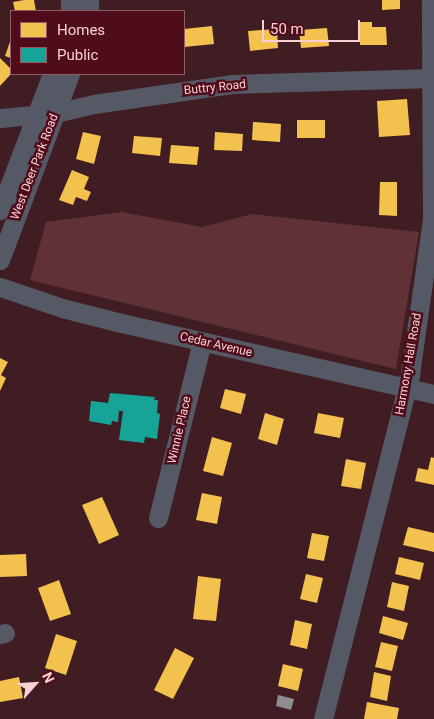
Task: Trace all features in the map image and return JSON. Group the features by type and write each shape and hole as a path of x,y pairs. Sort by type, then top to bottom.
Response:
{"street":[{"name":"Harmony Hall Road","path":"323,719 407,388 432,219 433,78 431,0"},
{"name":"West Deer Park Road","path":"0,210 52,75"},
{"name":"West Deer Park Road","path":"0,260 70,75"},
{"name":"Buttry Road","path":"0,118 36,116 94,104 232,84 433,78"},
{"name":"Cedar Avenue","path":"0,288 62,308 202,342 434,394"},
{"name":"Winnie Place","path":"158,518 202,342"}],"shaded area":[{"path":"122,212 202,227 252,214 419,232 396,369 30,280 46,222"}],"building: Homes":[{"path":"34,0 36,10 15,10 13,2"},
{"path":"382,0 400,0 400,9 382,10"},
{"path":"360,22 372,22 372,27 386,27 387,45 360,45"},
{"path":"212,26 214,44 185,47 185,29"},
{"path":"327,28 329,46 301,48 299,30"},
{"path":"277,29 278,48 250,51 248,31"},
{"path":"10,42 10,58 5,56"},
{"path":"0,58 10,68 10,75 0,86"},
{"path":"407,99 410,135 379,137 377,101"},
{"path":"297,120 325,120 325,138 297,138"},
{"path":"253,122 281,124 280,142 252,140"},
{"path":"83,132 101,136 94,164 76,159"},
{"path":"215,132 243,134 242,151 214,150"},
{"path":"134,136 162,138 160,156 132,153"},
{"path":"171,145 199,147 197,165 169,163"},
{"path":"72,170 89,177 84,189 91,192 87,201 76,197 73,205 59,200"},
{"path":"380,182 397,182 397,216 379,215"},
{"path":"0,358 8,362 1,375 6,378 0,391"},
{"path":"225,389 246,394 241,414 220,408"},
{"path":"265,413 284,419 277,445 258,439"},
{"path":"318,413 344,418 340,438 314,433"},
{"path":"212,437 232,443 223,476 203,471"},
{"path":"431,457 434,458 434,485 415,481 418,468 428,470"},
{"path":"346,459 366,463 361,489 341,486"},
{"path":"202,493 222,497 217,524 196,520"},
{"path":"102,497 119,535 99,544 82,505"},
{"path":"408,527 434,533 434,552 403,545"},
{"path":"312,533 329,536 324,561 307,558"},
{"path":"26,554 27,576 0,577 0,555"},
{"path":"399,557 424,563 420,580 395,574"},
{"path":"306,574 323,578 317,603 300,599"},
{"path":"198,576 221,579 216,621 193,619"},
{"path":"59,580 71,614 50,621 38,588"},
{"path":"392,582 409,586 404,611 387,607"},
{"path":"383,616 408,623 403,640 379,633"},
{"path":"295,620 312,624 307,649 290,645"},
{"path":"56,634 77,641 66,675 45,668"},
{"path":"381,642 398,646 392,671 375,667"},
{"path":"175,648 194,658 173,699 154,690"},
{"path":"283,664 303,669 298,691 278,686"},
{"path":"374,672 391,676 387,701 370,697"},
{"path":"19,677 23,698 0,702 0,681"},
{"path":"367,702 399,708 397,719 364,719"}],"building: Public":[{"path":"110,393 155,397 154,400 158,400 157,413 160,414 157,439 145,437 144,443 119,440 123,411 119,411 118,422 112,421 111,425 89,421 91,401 108,403"}],"building: Industry":[{"path":"278,695 294,699 291,710 276,706"}]}
